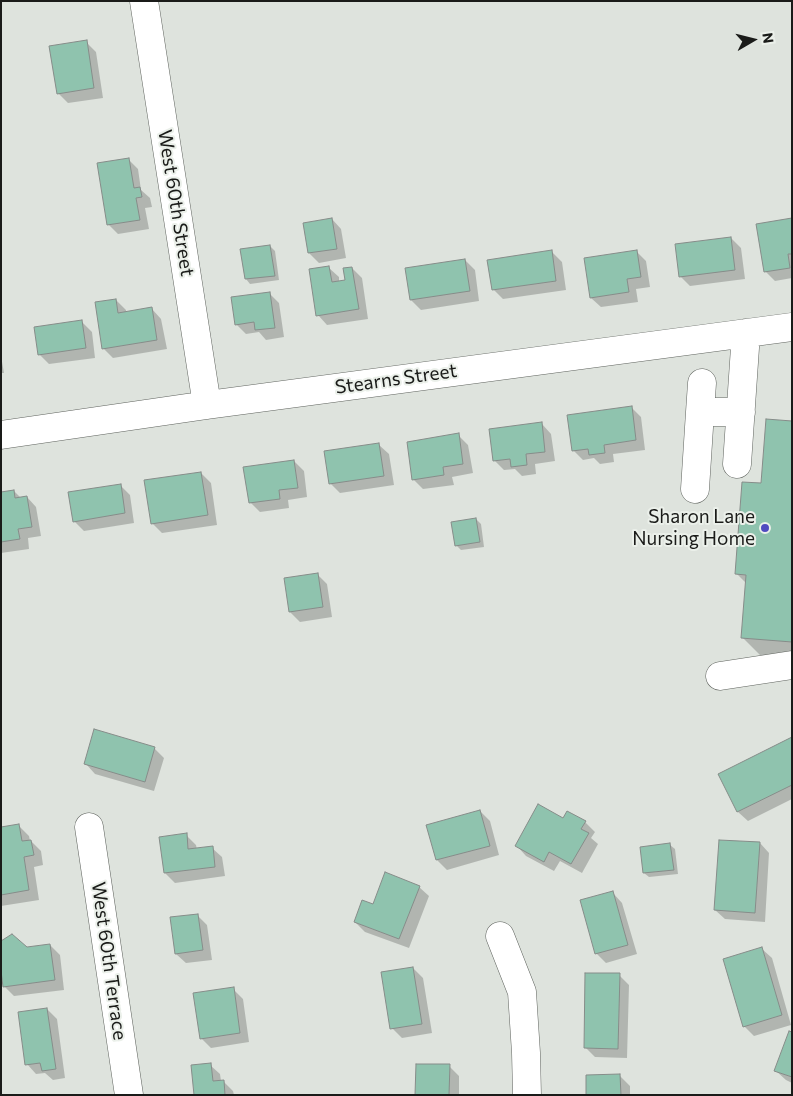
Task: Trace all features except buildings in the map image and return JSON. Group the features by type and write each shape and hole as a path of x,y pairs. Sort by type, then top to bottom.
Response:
{"street":[{"name":"West 60th Street","path":"144,1 207,405"},
{"name":"Stearns Street","path":"1,435 207,405 792,327"},
{"path":"737,464 746,333"},
{"path":"695,489 702,382"},
{"path":"700,412 740,412"},
{"path":"720,676 792,665"},
{"name":"West 60th Terrace","path":"89,827 129,1095"},
{"path":"500,936 522,992 527,1095"}],"place":[{"name":"Sharon Lane Nursing Home","path":"765,528"}]}
